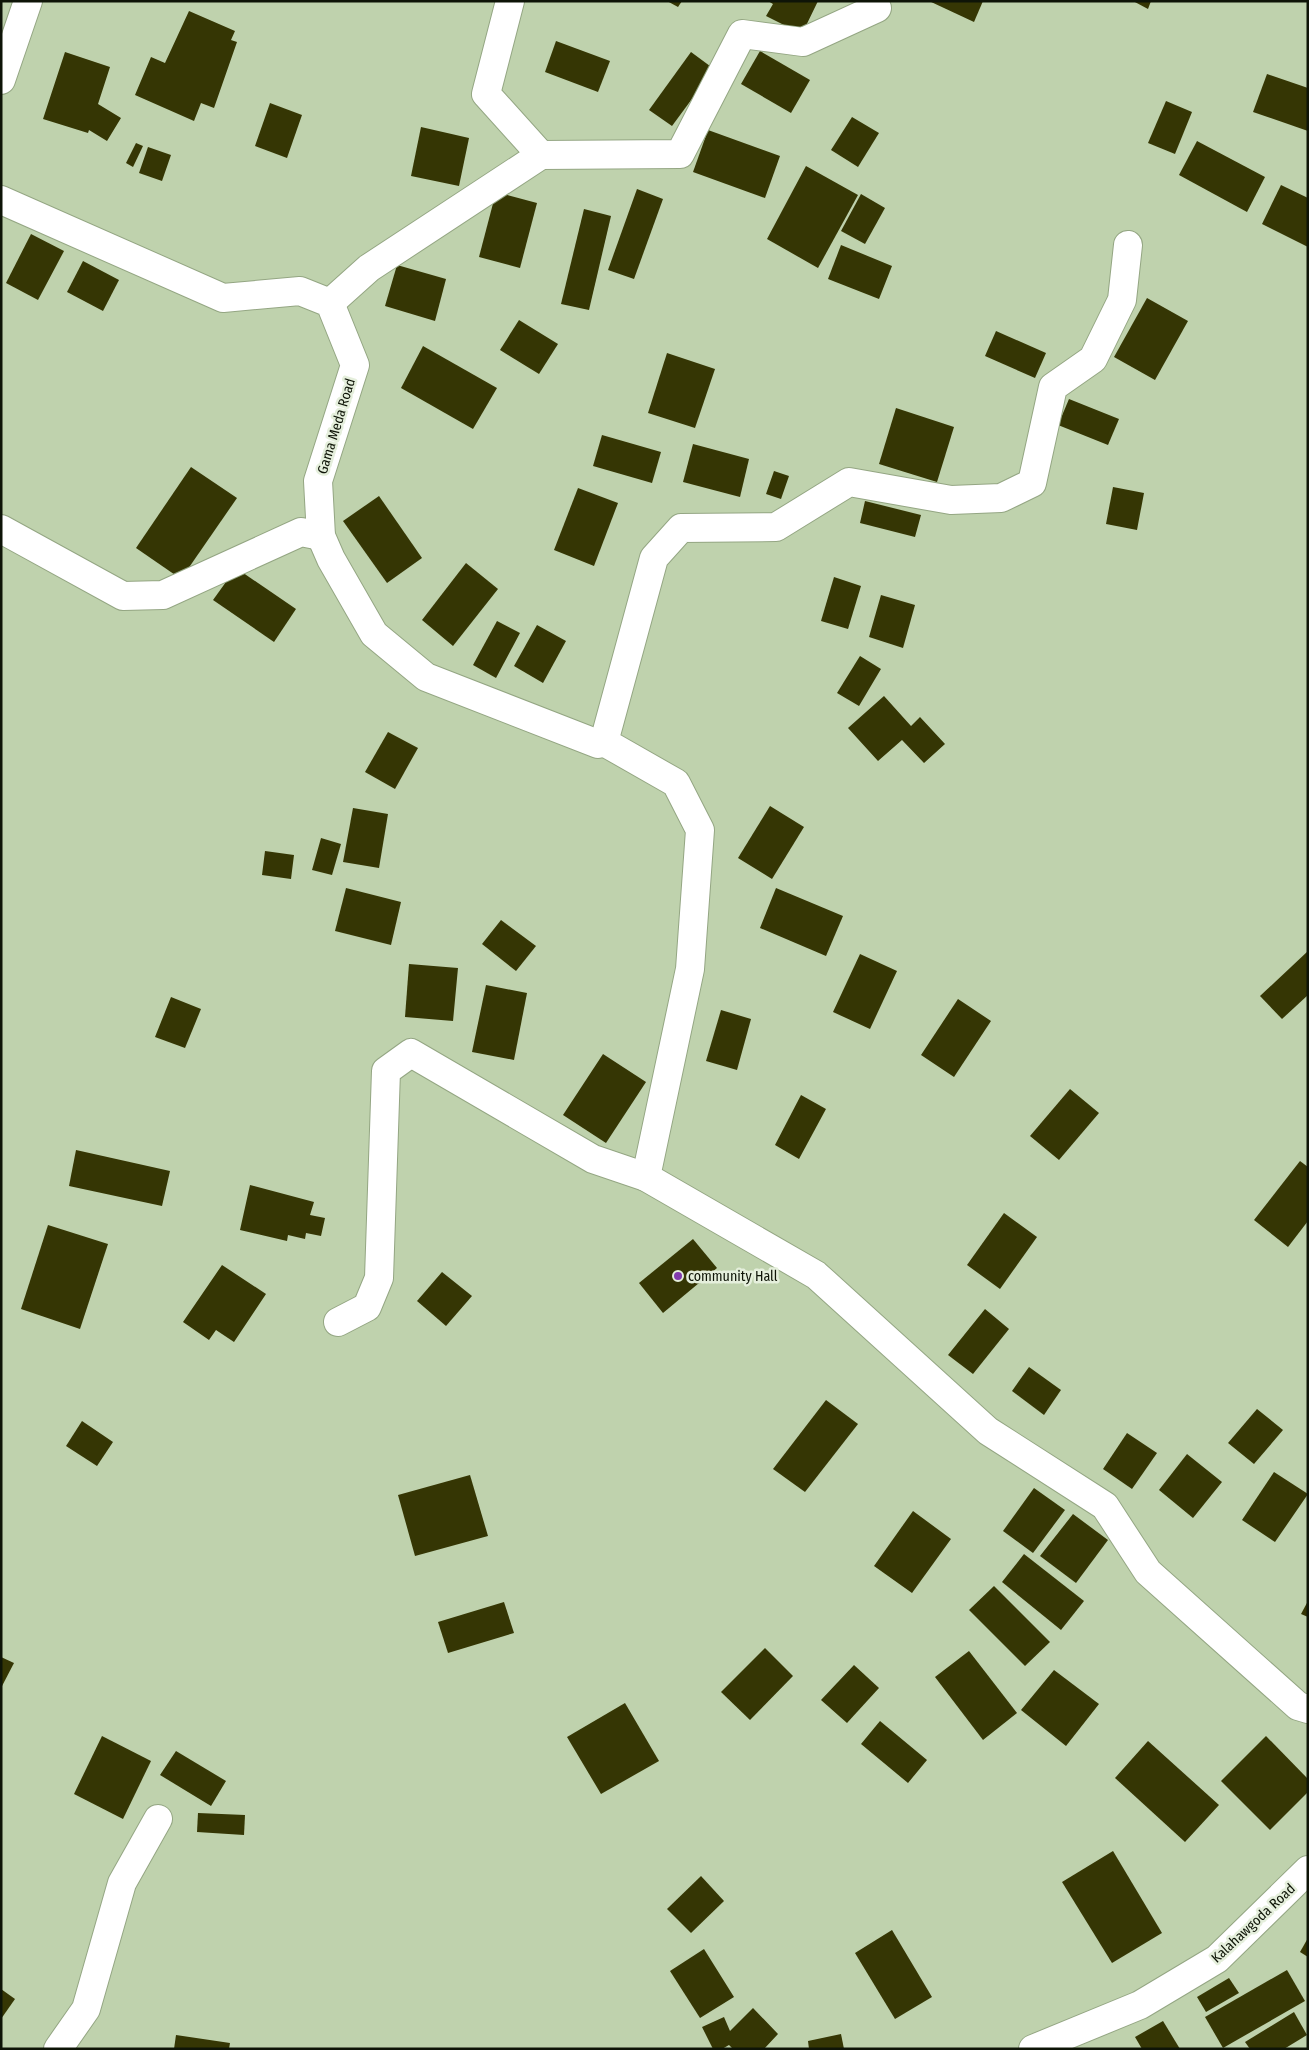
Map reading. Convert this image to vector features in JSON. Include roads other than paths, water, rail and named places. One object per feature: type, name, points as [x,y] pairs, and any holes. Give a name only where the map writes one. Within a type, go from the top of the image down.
[{"type":"street","points":[[1,80],[28,1]]},
{"type":"street","points":[[510,1],[486,94],[541,155]]},
{"type":"street","points":[[1,200],[223,298],[300,291],[330,303],[369,268],[541,155],[680,154],[742,34],[803,42],[878,8]]},
{"type":"street","points":[[604,742],[654,558],[682,528],[776,527],[849,482],[951,500],[1001,498],[1032,483],[1053,386],[1093,359],[1122,300],[1128,245]]},
{"type":"street","name":"Gama Meda Road","points":[[330,303],[355,365],[318,481],[321,536],[331,559],[374,634],[426,677],[598,744],[604,742],[676,783],[700,830],[690,969],[646,1177]]},
{"type":"street","points":[[1,529],[123,596],[163,594],[301,532],[321,536]]},
{"type":"street","points":[[338,1322],[367,1307],[379,1278],[386,1071],[411,1053],[594,1159],[646,1177],[816,1275],[988,1431],[1106,1506],[1148,1572],[1298,1706],[1308,1709]]},
{"type":"street","points":[[58,2049],[86,2009],[122,1883],[158,1820]]},
{"type":"street","name":"Kalahawgoda Road","points":[[1033,2049],[1140,2005],[1217,1959],[1308,1870]]},
{"type":"place","name":"community Hall","points":[[678,1276]]}]
